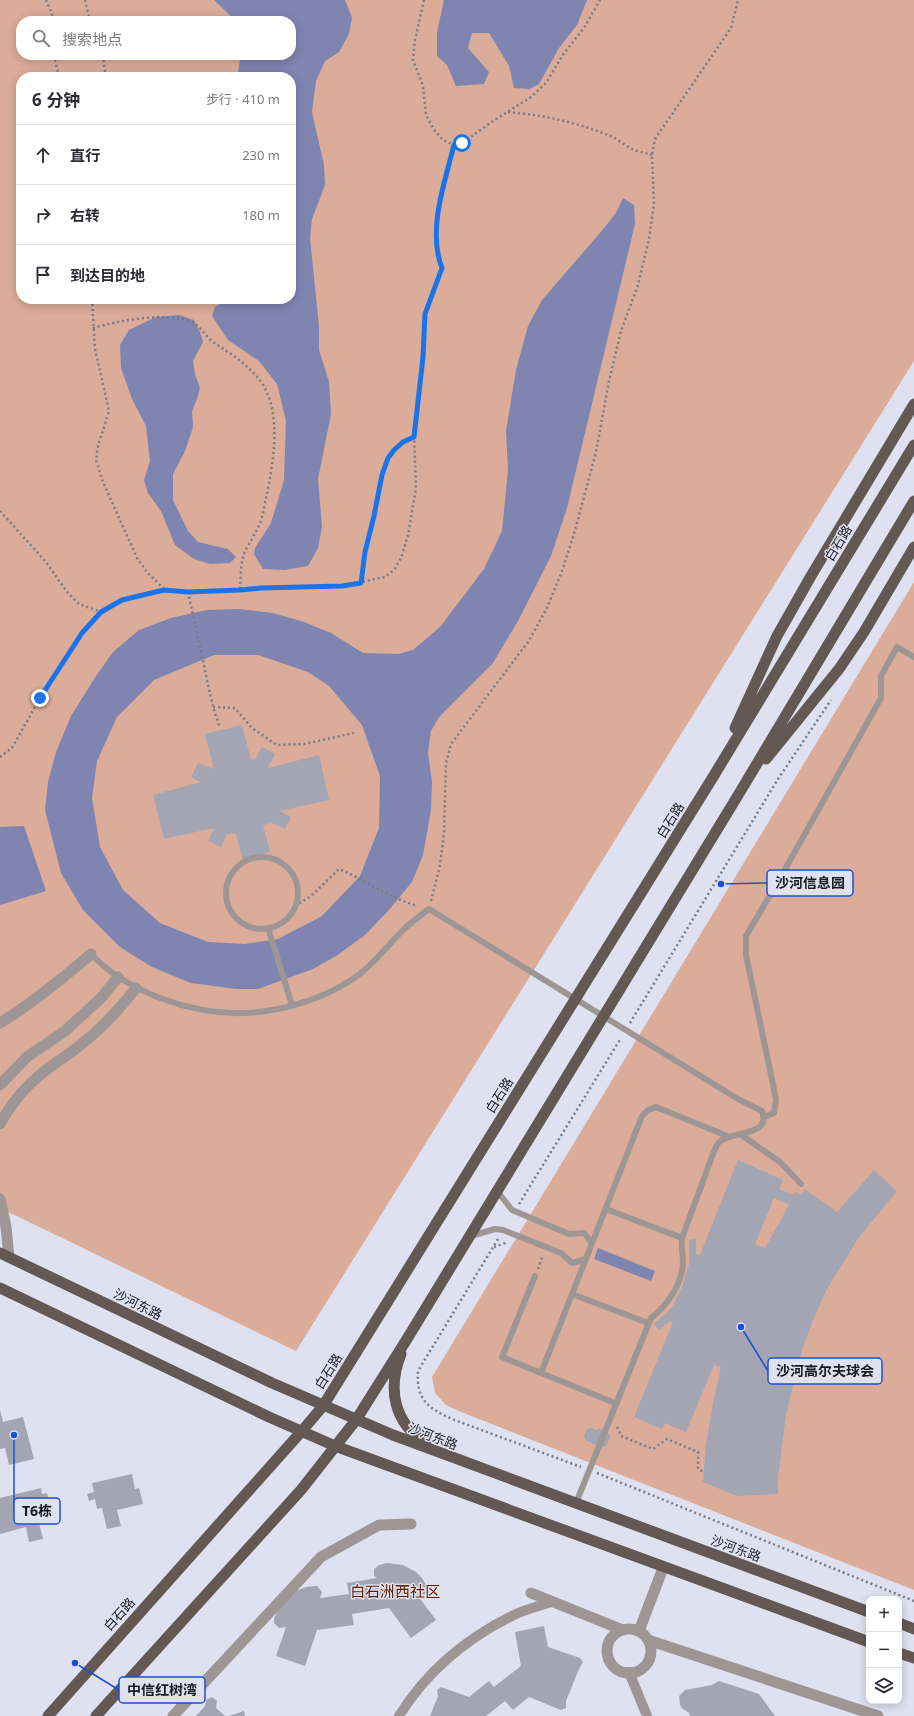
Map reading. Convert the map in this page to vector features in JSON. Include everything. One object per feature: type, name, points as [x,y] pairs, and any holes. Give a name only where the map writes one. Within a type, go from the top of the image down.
[{"type":"main road","points":[[713,777],[777,636],[810,576],[914,404]]},
{"type":"main road","name":"白石路","points":[[48,1716],[302,1432],[323,1406],[713,777],[911,450]]},
{"type":"main road","points":[[96,1716],[302,1490],[356,1420],[407,1339],[740,792],[914,501]]},
{"type":"main road","points":[[740,792],[839,669],[864,632],[914,547]]},
{"type":"main road","name":"沙河东路","points":[[4,1255],[323,1406],[356,1420],[440,1453],[866,1611]]},
{"type":"main road","points":[[0,1288],[269,1418],[335,1446],[663,1568],[866,1641]]},
{"type":"main road","points":[[407,1339],[396,1375],[394,1392],[396,1407],[401,1419],[418,1439],[440,1453]]},
{"type":"main road","points":[[902,1624],[914,1629]]},
{"type":"main road","points":[[902,1654],[914,1658]]},
{"type":"street","points":[[0,1023],[22,1010],[55,986],[90,954]]},
{"type":"street","points":[[0,1085],[27,1057],[65,1031],[102,997],[118,977]]},
{"type":"street","points":[[0,1124],[8,1109],[21,1093],[41,1074],[78,1047],[118,1011],[136,988]]},
{"type":"street","points":[[0,1199],[5,1221],[4,1255]]},
{"type":"street","points":[[173,1716],[321,1557],[379,1525],[411,1524]]},
{"type":"street","points":[[639,1631],[663,1568]]},
{"type":"street","points":[[531,1593],[624,1630]]},
{"type":"street","points":[[399,1716],[408,1702],[430,1675],[456,1650],[486,1630],[517,1614],[551,1602]]},
{"type":"street","points":[[648,1640],[650,1654],[648,1662],[636,1671],[629,1672],[616,1668],[608,1657],[607,1650],[612,1637],[624,1630],[631,1629],[639,1631],[648,1640],[878,1716]]},
{"type":"street","points":[[629,1672],[647,1716]]},
{"type":"lane","points":[[764,1117],[774,1113],[776,1099],[746,955],[746,936],[881,698],[881,676],[897,647],[914,657]]},
{"type":"lane","points":[[264,856],[275,859],[285,865],[292,873],[297,884],[298,895],[295,906],[289,916],[281,923],[268,928],[258,929],[246,925],[236,918],[229,907],[226,895],[227,883],[233,872],[242,863],[254,857],[264,856]]},
{"type":"lane","points":[[90,954],[99,963],[118,977],[145,993],[177,1003],[208,1010],[244,1014],[270,1011],[328,993],[350,982],[406,928],[429,909],[738,1099],[762,1111],[764,1117],[763,1124],[758,1129],[730,1137],[720,1142],[714,1151],[682,1238],[681,1244],[683,1264],[672,1294],[665,1306],[651,1318],[648,1323],[576,1503]]},
{"type":"lane","points":[[268,928],[292,1005]]},
{"type":"lane","points":[[541,1373],[642,1116],[648,1110],[656,1107],[730,1137]]},
{"type":"lane","points":[[740,1134],[780,1162],[801,1184]]},
{"type":"lane","points":[[497,1191],[507,1206],[515,1211],[569,1234],[584,1233],[592,1243]]},
{"type":"lane","points":[[606,1209],[682,1238]]},
{"type":"lane","points":[[469,1237],[495,1229],[503,1230],[561,1253],[572,1262],[586,1259]]},
{"type":"lane","points":[[535,1276],[502,1357],[615,1403]]},
{"type":"lane","points":[[572,1294],[648,1323]]},
{"type":"path","points":[[46,0],[52,16]]},
{"type":"path","points":[[85,0],[89,16]]},
{"type":"path","points":[[424,0],[415,40],[413,60],[423,86],[426,115],[434,130],[443,140],[454,145],[462,143],[531,97],[546,83],[564,53],[584,28],[600,0]]},
{"type":"path","points":[[295,906],[311,896],[339,869],[400,901],[429,909],[440,865],[444,832],[446,763],[451,744],[528,642],[546,610],[561,574],[574,534],[596,452],[609,381],[621,331],[638,285],[649,239],[654,204],[652,155],[655,139],[731,28],[738,0]]},
{"type":"path","points":[[55,60],[59,72]]},
{"type":"path","points":[[104,60],[105,72]]},
{"type":"path","points":[[508,112],[559,119],[584,126],[614,138],[634,150],[652,155]]},
{"type":"path","points":[[0,757],[12,748],[40,698],[82,633],[101,612],[122,600],[164,590],[188,592],[342,586],[385,577],[394,570],[401,558],[408,535],[416,488],[414,437],[423,357],[425,314],[442,268],[438,257],[437,234],[439,204],[454,145]]},
{"type":"path","points":[[92,304],[95,349],[109,411],[98,446],[96,460],[103,482],[137,558],[148,573],[164,590]]},
{"type":"path","points":[[93,328],[115,322],[165,317],[192,322],[212,341],[239,359],[253,372],[264,386],[274,425],[274,450],[270,480],[260,524],[244,556],[240,590]]},
{"type":"path","points":[[361,583],[365,552],[382,475],[388,458],[403,442],[414,437]]},
{"type":"path","points":[[0,511],[46,562],[67,592],[79,604],[101,612]]},
{"type":"path","points":[[188,592],[213,707],[220,728]]},
{"type":"path","points":[[626,1029],[778,779],[836,693]]},
{"type":"path","points":[[213,707],[235,708],[252,728],[277,745],[304,744],[354,734]]},
{"type":"path","points":[[515,1211],[622,1036]]},
{"type":"path","points":[[503,1230],[418,1372],[417,1384],[426,1403],[435,1411],[452,1419],[589,1470],[914,1601]]},
{"type":"path","points":[[535,1276],[544,1252]]},
{"type":"path","points":[[611,1415],[621,1436],[654,1449],[667,1439],[698,1452],[698,1469],[704,1472]]},
{"type":"shaded area","points":[[0,0],[914,0],[914,361],[296,1351],[0,1208]]},
{"type":"shaded area","points":[[914,582],[914,1590],[461,1412],[446,1405],[435,1393],[432,1377]]},
{"type":"water","points":[[214,0],[345,0],[352,18],[349,34],[339,52],[325,61],[316,81],[312,112],[324,165],[325,185],[312,219],[310,238],[319,326],[319,350],[329,382],[331,414],[318,479],[322,527],[318,548],[308,566],[285,570],[263,569],[254,554],[255,548],[271,523],[284,480],[286,421],[277,384],[259,361],[228,340],[212,316],[215,307],[220,304],[296,304],[296,72],[238,72],[240,60],[296,60],[296,16],[231,16]]},
{"type":"water","points":[[444,0],[587,0],[577,25],[559,48],[539,84],[530,89],[514,88],[509,66],[489,33],[472,33],[468,48],[489,72],[484,84],[456,86],[447,65],[437,56],[437,32]]},
{"type":"water","points":[[623,198],[634,205],[635,224],[567,508],[551,556],[518,621],[493,663],[439,717],[431,731],[428,752],[432,782],[431,810],[423,855],[412,882],[388,911],[365,935],[336,956],[313,969],[258,989],[236,989],[191,983],[152,967],[120,947],[83,910],[61,873],[45,810],[48,782],[56,752],[71,716],[96,676],[113,652],[139,630],[171,618],[207,610],[238,609],[273,613],[304,622],[331,633],[363,653],[398,654],[413,650],[440,627],[484,569],[502,531],[508,470],[506,431],[516,370],[528,326],[542,300],[616,213]],"holes":[[[214,655],[258,655],[308,672],[329,686],[362,725],[380,776],[379,828],[360,876],[322,916],[278,939],[245,944],[208,942],[160,923],[123,890],[100,847],[92,798],[97,761],[117,717],[154,680]]]},
{"type":"water","points":[[179,315],[194,320],[203,342],[193,361],[195,374],[200,388],[192,411],[193,427],[185,451],[173,474],[173,500],[188,531],[198,542],[228,549],[236,557],[230,563],[210,564],[194,559],[175,545],[161,511],[148,493],[144,480],[150,461],[146,426],[132,399],[121,368],[120,345],[129,330],[156,317]]},
{"type":"water","points":[[24,826],[46,891],[0,905],[0,827]]},
{"type":"water","points":[[598,1248],[655,1271],[651,1281],[594,1259]]},
{"type":"building","points":[[242,725],[251,760],[255,759],[262,747],[275,754],[268,768],[319,755],[329,800],[279,811],[291,817],[285,829],[272,823],[263,825],[270,852],[243,860],[236,833],[227,834],[221,847],[208,841],[214,828],[164,839],[153,795],[201,782],[191,777],[198,763],[214,769],[205,734]]},
{"type":"building","points":[[738,1160],[783,1180],[779,1189],[793,1195],[795,1192],[801,1195],[805,1189],[837,1212],[874,1170],[897,1191],[859,1237],[826,1291],[813,1320],[802,1350],[786,1414],[778,1477],[778,1494],[737,1496],[703,1482],[706,1445],[721,1367],[714,1365],[686,1432],[665,1423],[662,1429],[634,1417],[673,1322],[670,1321],[659,1330],[654,1324],[672,1307],[682,1287],[689,1264],[689,1240],[696,1239],[696,1254],[700,1255]],"holes":[[[774,1198],[789,1205],[765,1248],[755,1244]]]},
{"type":"building","points":[[0,1410],[3,1422],[23,1417],[34,1459],[9,1465],[5,1448],[0,1449]]},
{"type":"building","points":[[591,1428],[596,1430],[600,1428],[607,1431],[610,1437],[606,1446],[600,1448],[586,1440],[584,1437],[585,1433],[587,1429]]},
{"type":"building","points":[[132,1474],[135,1489],[139,1488],[143,1504],[117,1510],[121,1526],[107,1529],[102,1508],[97,1509],[95,1499],[89,1501],[87,1494],[94,1492],[92,1483]]},
{"type":"building","points":[[41,1488],[42,1494],[47,1493],[53,1519],[39,1523],[43,1539],[29,1542],[26,1527],[0,1534],[0,1498]]},
{"type":"building","points":[[387,1563],[403,1565],[416,1572],[422,1578],[428,1588],[425,1594],[418,1596],[436,1620],[411,1638],[389,1608],[352,1614],[354,1625],[317,1630],[305,1666],[276,1656],[286,1627],[279,1628],[274,1623],[274,1619],[277,1612],[291,1593],[306,1587],[317,1586],[322,1592],[320,1598],[349,1594],[347,1583],[377,1578],[374,1576],[374,1569],[379,1565]]},
{"type":"building","points":[[544,1626],[548,1647],[580,1658],[583,1662],[566,1701],[566,1708],[561,1710],[529,1697],[513,1710],[505,1701],[486,1716],[430,1716],[438,1696],[437,1690],[441,1687],[469,1697],[489,1681],[494,1687],[521,1666],[515,1632]]},
{"type":"building","points":[[719,1681],[759,1694],[775,1716],[690,1716],[689,1713],[682,1708],[680,1705],[679,1696],[685,1690],[712,1685]]},
{"type":"building","points":[[212,1697],[217,1701],[216,1708],[225,1716],[196,1716],[205,1706],[206,1700]]},
{"type":"building","points":[[244,1711],[245,1716],[229,1716]]},
{"type":"place","name":"沙河信息园","points":[[721,884]]},
{"type":"place","name":"沙河高尔夫球会","points":[[741,1327]]},
{"type":"place","name":"T6栋","points":[[14,1435]]},
{"type":"place","name":"中信红树湾","points":[[75,1663]]},
{"type":"district","name":"白石洲西社区","points":[[395,1591]]},
{"type":"route","points":[[40,698],[82,633],[101,612],[122,600],[164,590],[188,592],[342,586],[361,583],[365,552],[382,475],[388,458],[403,442],[414,437],[423,357],[425,314],[442,268],[438,257],[437,234],[439,204],[454,145],[462,143]]}]
